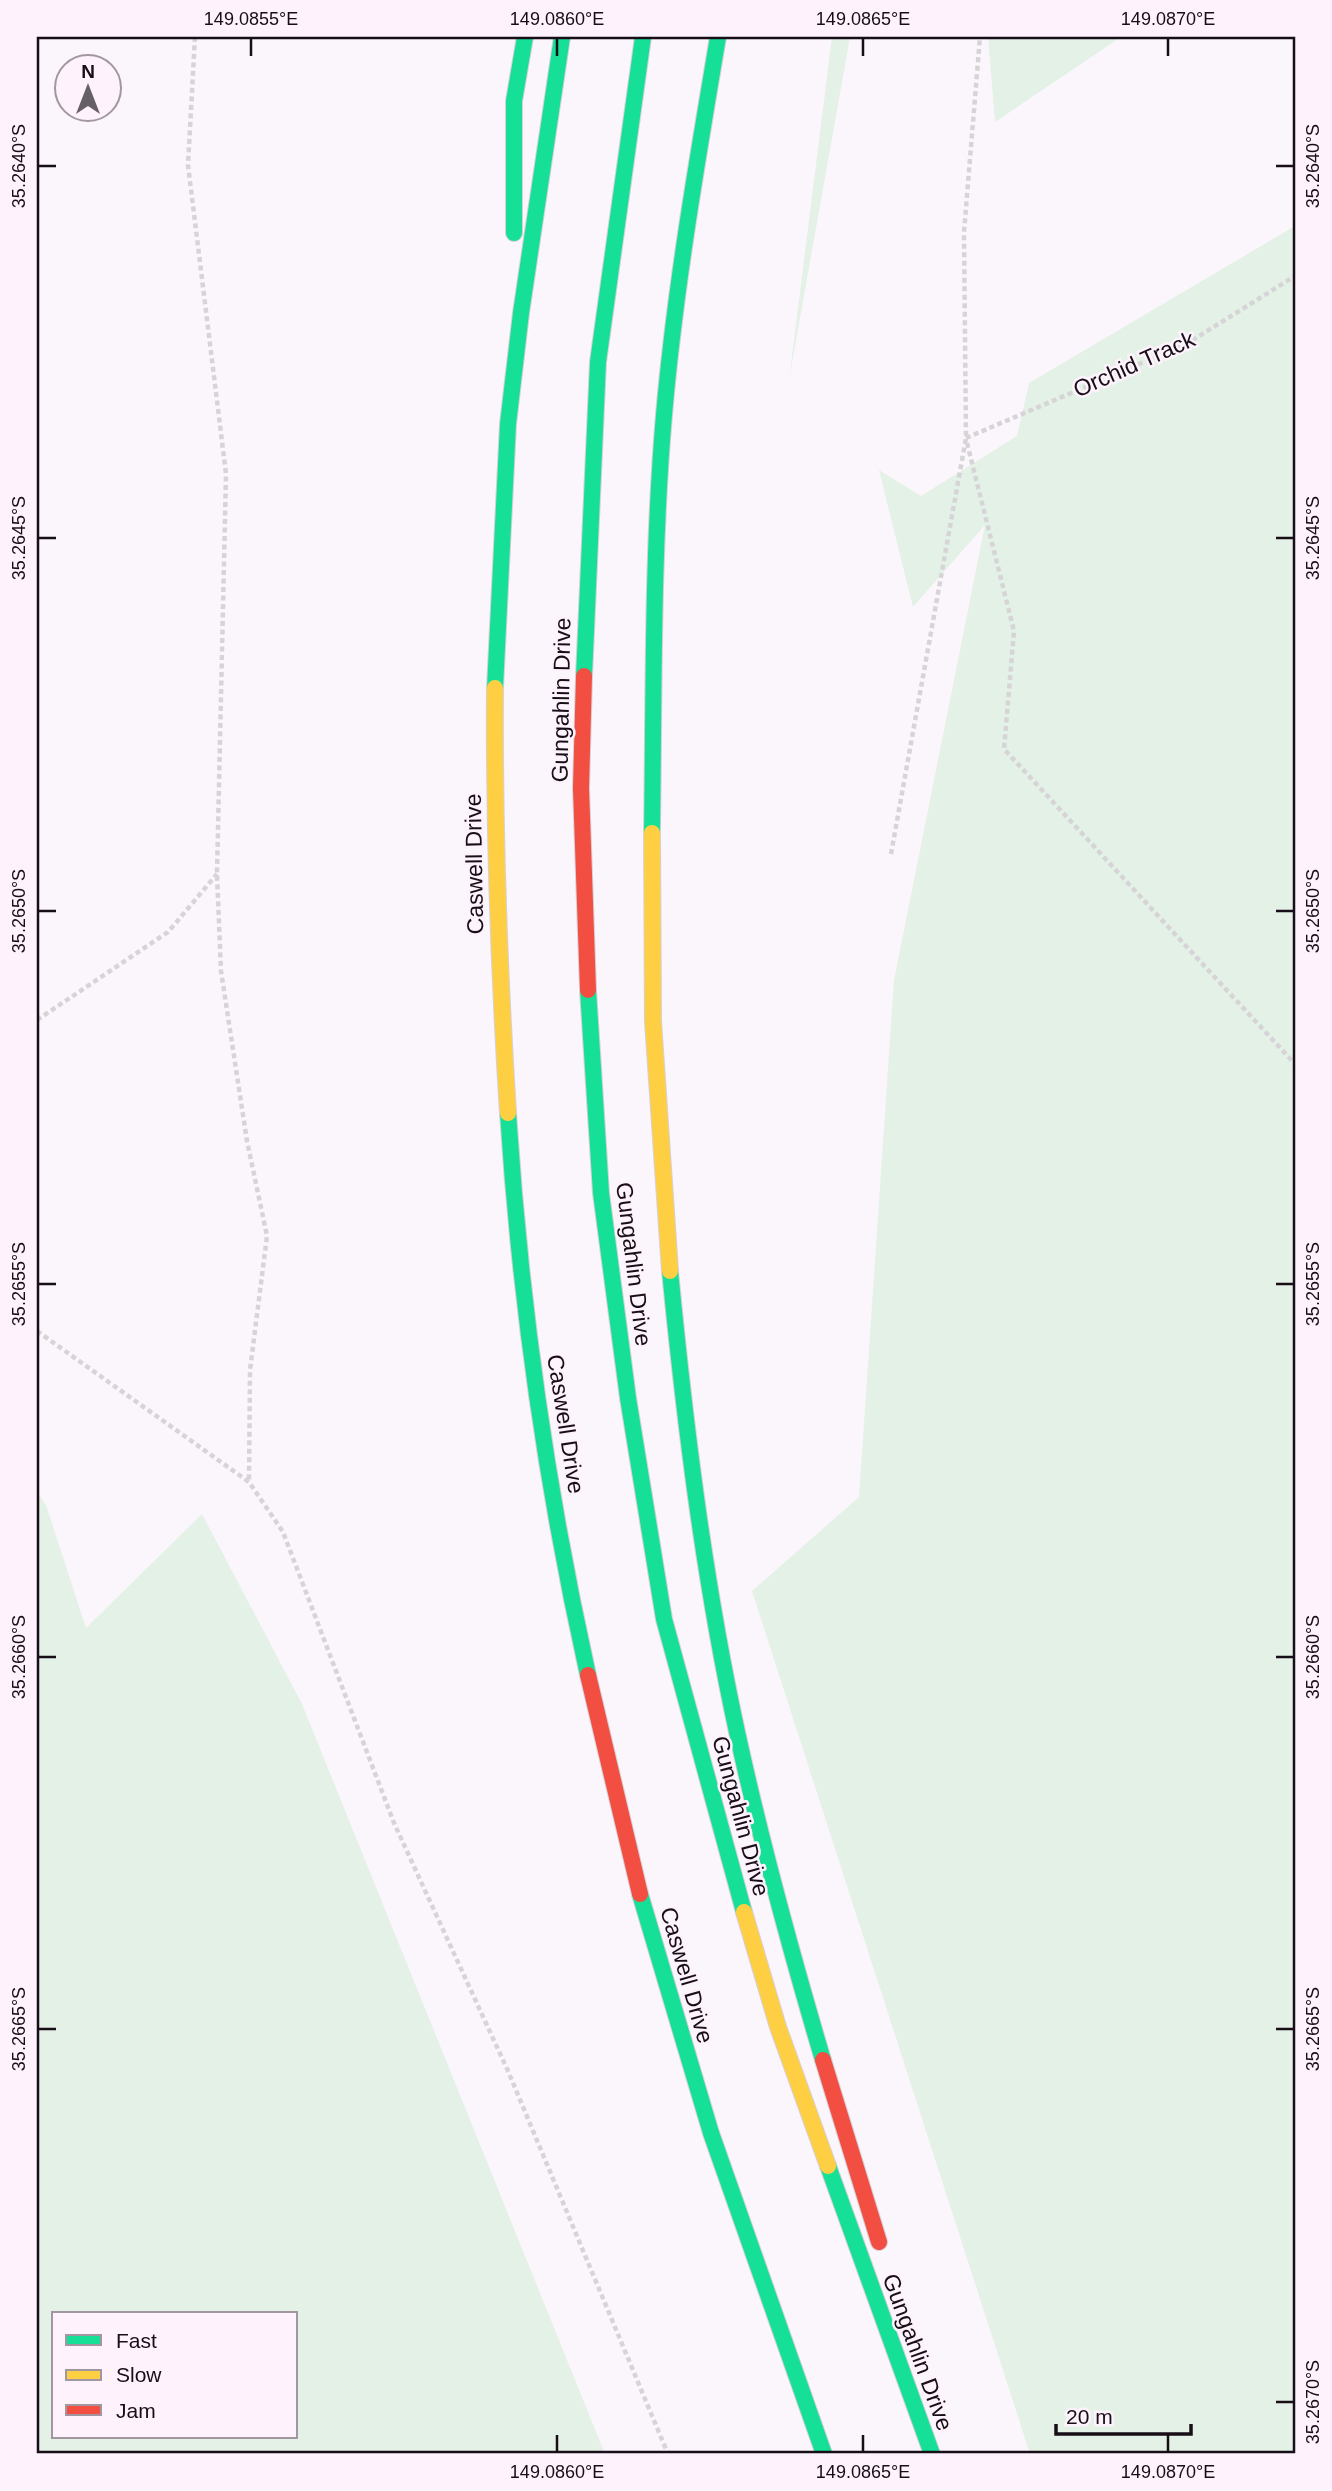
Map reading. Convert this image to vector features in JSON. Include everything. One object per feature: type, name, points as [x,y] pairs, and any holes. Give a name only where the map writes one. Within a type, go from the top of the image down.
[{"type":"highway","points":[[514,365],[514,101],[525,37]]},
{"type":"highway","points":[[514,365],[562,37]]},
{"type":"highway","name":"Gungahlin Drive","points":[[643,37],[598,362],[586,576],[581,788],[589,1035],[601,1193],[628,1398],[668,1632],[720,1830],[778,2027],[932,2454]]},
{"type":"highway","points":[[718,37],[687,222],[664,415],[655,596],[653,1018],[664,1232],[689,1443],[722,1657],[768,1866],[826,2073],[883,2253]]},
{"type":"highway","name":"Caswell Drive","points":[[514,365],[504,476],[494,689],[498,945],[509,1150],[534,1367],[568,1584],[616,1804],[667,1995],[736,2213],[824,2454]]},
{"type":"path","points":[[195,37],[188,165],[226,474],[217,874],[221,971],[247,1142],[267,1236],[250,1370],[249,1482]]},
{"type":"path","points":[[891,855],[966,438],[964,232],[980,37]]},
{"type":"path","name":"Orchid Track","points":[[966,438],[1188,343],[1295,276]]},
{"type":"path","points":[[966,438],[1014,631],[1004,749],[1295,1064]]},
{"type":"path","points":[[37,1020],[169,932],[217,874]]},
{"type":"path","points":[[37,1331],[249,1482],[284,1532],[394,1823],[508,2071],[668,2454]]},
{"type":"shaded area","points":[[832,37],[850,37],[789,380]]},
{"type":"shaded area","points":[[988,37],[1121,37],[995,122]]},
{"type":"shaded area","points":[[1295,226],[1295,2454],[1030,2454],[752,1591],[859,1497],[894,980],[985,525],[913,607],[879,470],[921,496],[1017,436],[1029,383]]},
{"type":"shaded area","points":[[37,1492],[46,1505],[86,1628],[202,1514],[302,1704],[605,2454],[37,2454]]},
{"type":"traffic: fast","points":[[514,233],[514,101],[525,37]]},
{"type":"traffic: fast","points":[[495,688],[508,424],[521,313],[562,37]]},
{"type":"traffic: fast","points":[[584,676],[598,362],[643,37]]},
{"type":"traffic: fast","points":[[652,833],[655,572],[664,415],[680,273],[718,37]]},
{"type":"traffic: fast","points":[[588,990],[601,1193],[628,1398],[664,1619],[744,1912]]},
{"type":"traffic: fast","points":[[508,1113],[520,1254],[537,1395],[560,1536],[588,1675]]},
{"type":"traffic: fast","points":[[670,1271],[697,1502],[725,1675],[766,1856],[823,2060]]},
{"type":"traffic: fast","points":[[640,1894],[711,2133],[824,2454]]},
{"type":"traffic: fast","points":[[828,2166],[932,2454]]},
{"type":"traffic: slow","points":[[495,688],[498,900],[508,1113]]},
{"type":"traffic: slow","points":[[652,833],[653,1021],[670,1271]]},
{"type":"traffic: slow","points":[[744,1912],[778,2027],[828,2166]]},
{"type":"traffic: jam","points":[[584,676],[581,788],[588,990]]},
{"type":"traffic: jam","points":[[588,1675],[640,1894]]},
{"type":"traffic: jam","points":[[823,2060],[879,2242]]}]
